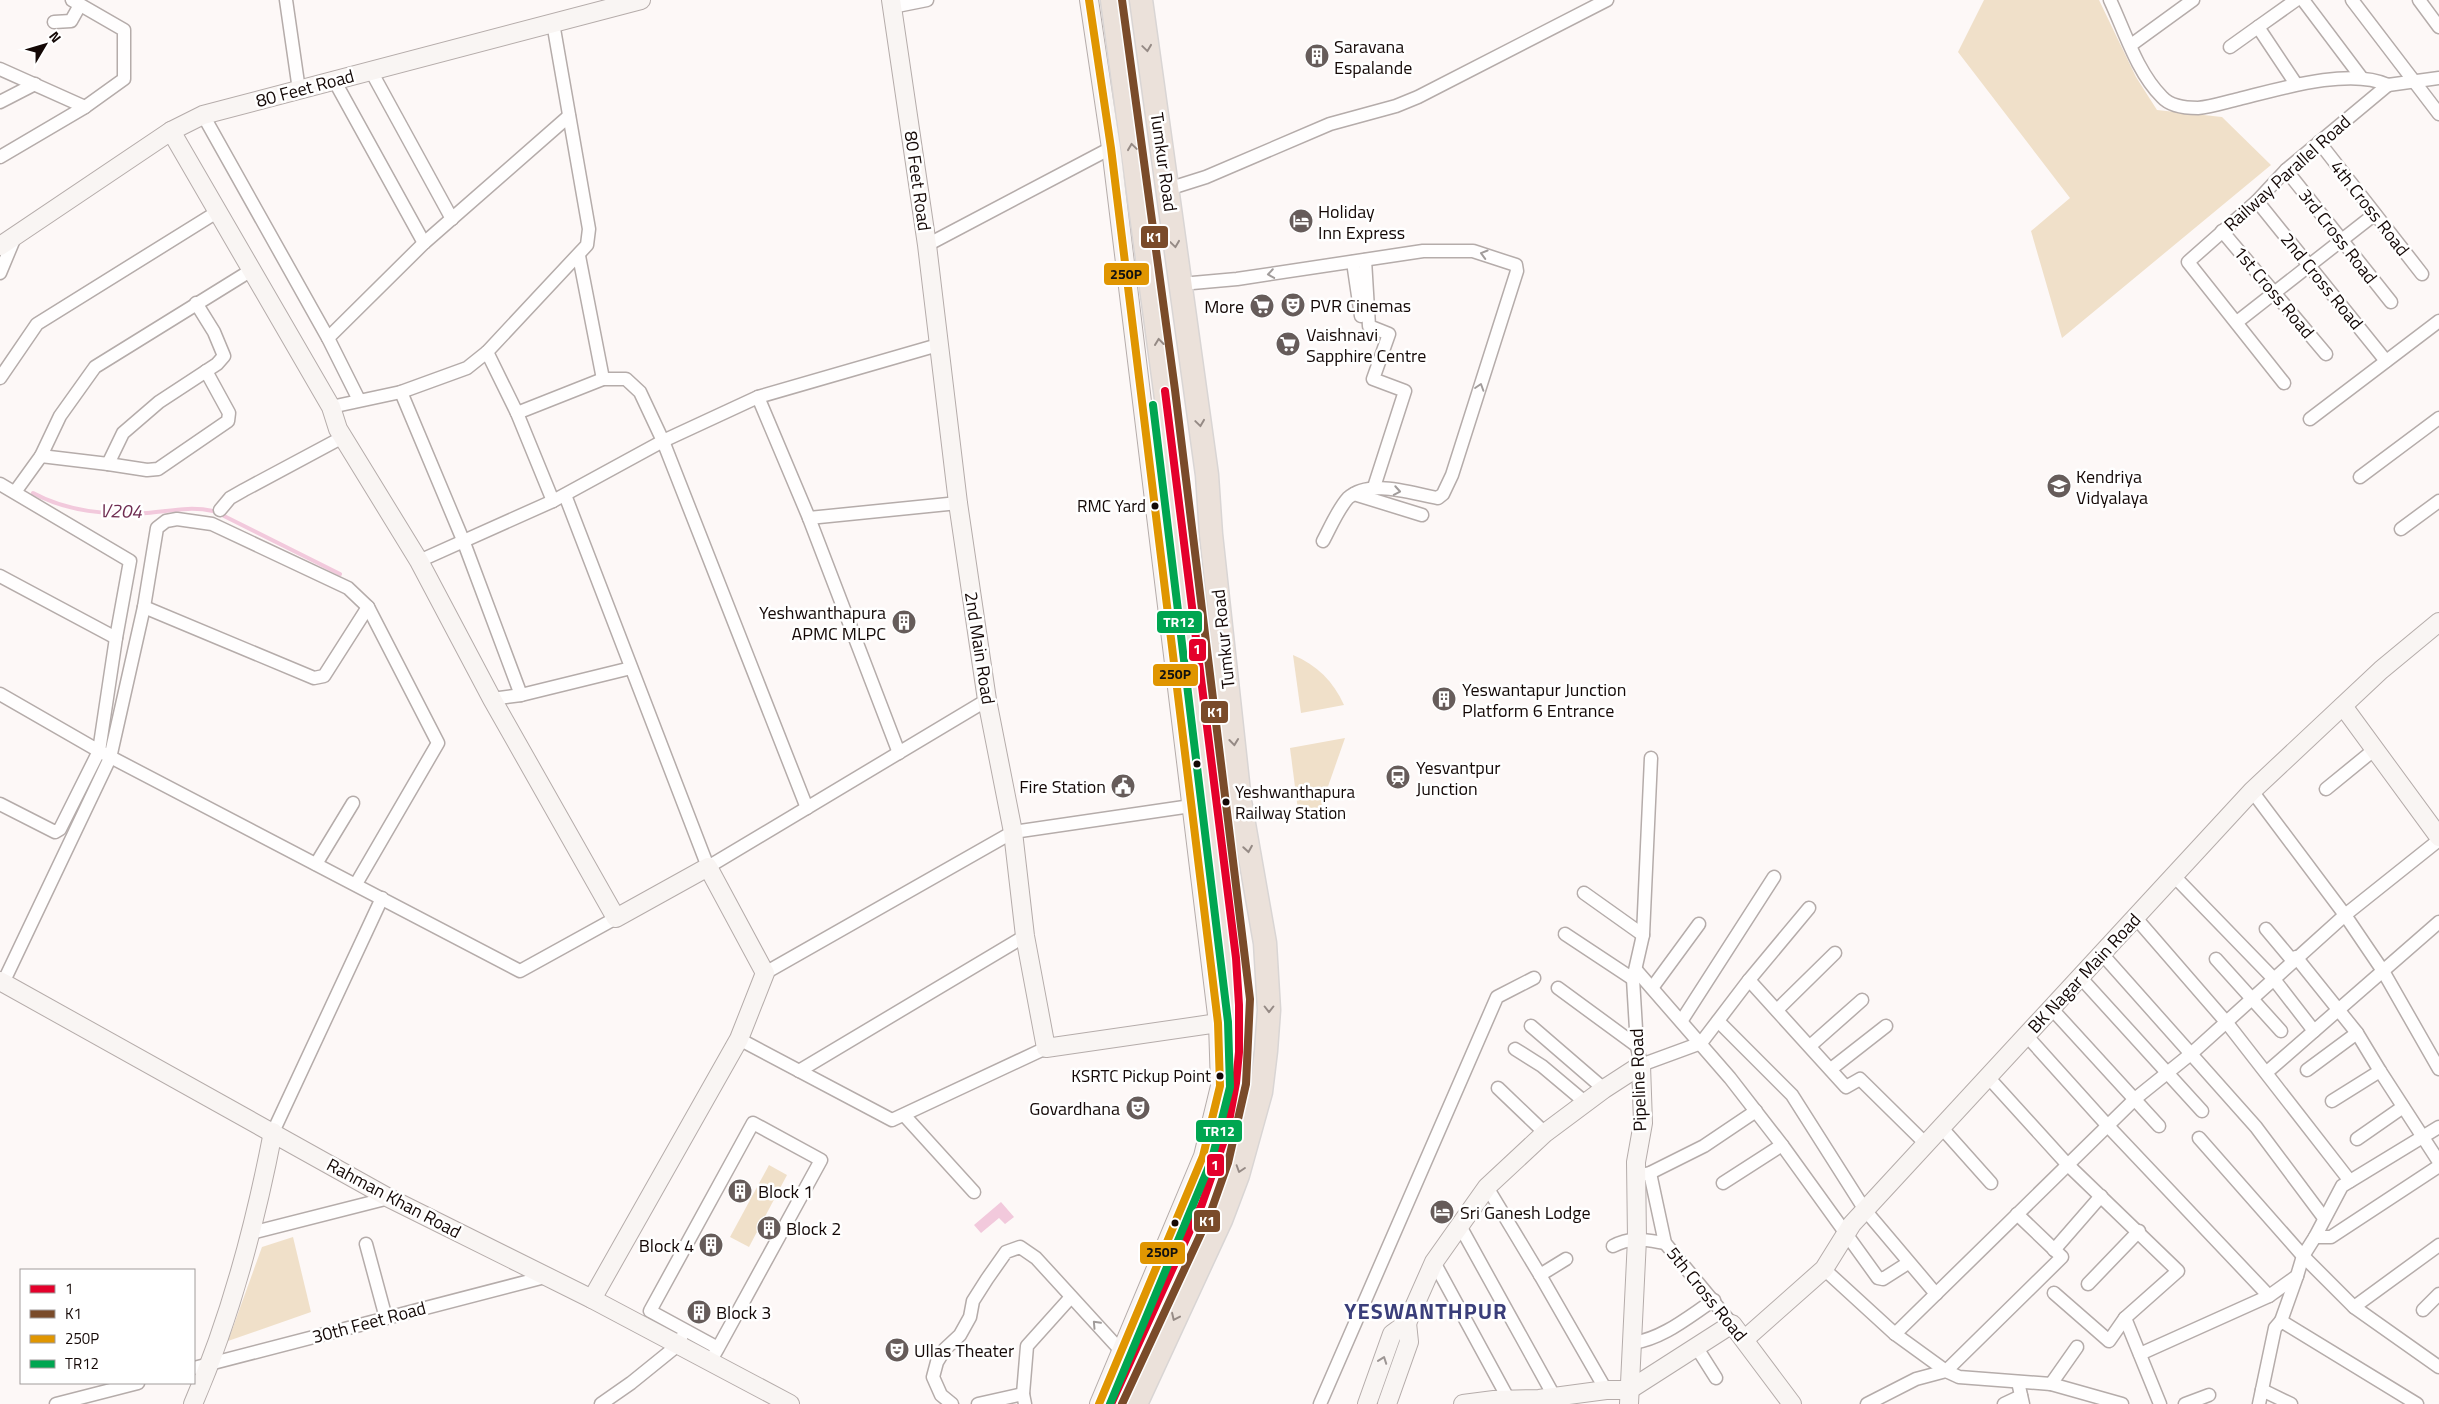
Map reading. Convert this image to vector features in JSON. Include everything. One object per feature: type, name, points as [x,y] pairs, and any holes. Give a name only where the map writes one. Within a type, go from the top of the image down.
[{"type":"highway","name":"Tumkur Road","points":[[1101,1404],[1201,1210],[1219,1160],[1227,1090],[1239,1034],[1240,999],[1165,391],[1112,0]]},
{"type":"highway","name":"Tumkur Road","points":[[1136,1404],[1221,1220],[1238,1175],[1262,1092],[1269,1010],[1265,944],[1240,800],[1211,534],[1207,475],[1141,0]]},
{"type":"street","points":[[286,0],[299,90]]},
{"type":"street","name":"80 Feet Road","points":[[0,246],[170,131],[203,115],[641,0]]},
{"type":"street","points":[[892,3],[928,0]]},
{"type":"street","points":[[1089,0],[1111,148],[1227,1090],[1203,1156],[1101,1404]]},
{"type":"street","points":[[1168,189],[1206,177],[1330,124],[1396,106],[1418,97],[1607,0]]},
{"type":"street","points":[[2110,0],[2148,81],[2164,99],[2178,106],[2199,108],[2296,84],[2361,77],[2375,79],[2388,85],[2413,80],[2439,78]]},
{"type":"street","points":[[2230,47],[2296,0]]},
{"type":"street","points":[[2303,0],[2361,77]]},
{"type":"street","points":[[2352,0],[2439,114]]},
{"type":"street","points":[[2419,0],[2439,27]]},
{"type":"street","points":[[0,157],[85,107],[124,78],[124,30],[76,2],[71,20],[54,22]]},
{"type":"street","points":[[2131,45],[2185,2]]},
{"type":"street","name":"80 Feet Road","points":[[892,3],[927,245],[1111,148]]},
{"type":"street","points":[[331,406],[401,392],[467,368],[487,352],[588,245],[589,228],[553,23]]},
{"type":"street","points":[[2258,28],[2296,84]]},
{"type":"street","points":[[0,69],[85,107]]},
{"type":"street","points":[[372,71],[452,219]]},
{"type":"street","points":[[334,80],[424,243]]},
{"type":"street","points":[[0,102],[35,84]]},
{"type":"street","name":"Railway Parallel Road","points":[[2236,322],[2188,262],[2257,201],[2286,170],[2388,85]]},
{"type":"street","points":[[203,115],[328,338],[359,400]]},
{"type":"street","points":[[328,338],[424,243],[569,116]]},
{"type":"street","points":[[170,131],[250,271],[331,406],[343,437],[419,561],[492,699],[616,918]]},
{"type":"street","name":"4th Cross Road","points":[[2319,142],[2422,274]]},
{"type":"street","name":"3rd Cross Road","points":[[2286,170],[2391,302]]},
{"type":"street","name":"2nd Cross Road","points":[[2257,201],[2386,361]]},
{"type":"street","points":[[0,378],[37,324],[217,212]]},
{"type":"street","points":[[2284,383],[2236,322],[2275,294],[2375,214]]},
{"type":"street","name":"1st Cross Road","points":[[2222,231],[2326,354]]},
{"type":"street","points":[[0,273],[15,237]]},
{"type":"street","name":"2nd Main Road","points":[[927,245],[958,503],[987,700],[1013,832],[1025,936],[1046,1048]]},
{"type":"street","points":[[1181,284],[1237,279],[1423,251],[1473,251],[1510,262],[1518,268],[1452,474],[1443,494],[1438,498],[1374,487],[1354,494],[1347,499],[1323,541]]},
{"type":"street","points":[[578,256],[603,379]]},
{"type":"street","points":[[1359,261],[1361,316]]},
{"type":"street","points":[[1359,261],[1369,326],[1389,334],[1373,379],[1405,391],[1374,487]]},
{"type":"street","points":[[15,492],[41,456],[60,416],[95,367],[250,271]]},
{"type":"street","points":[[108,464],[123,433],[159,402],[206,371],[224,356],[214,332],[196,303]]},
{"type":"street","points":[[2310,419],[2439,321]]},
{"type":"street","points":[[419,561],[553,501],[663,441],[758,397],[938,345]]},
{"type":"street","points":[[487,352],[517,413],[553,501]]},
{"type":"street","points":[[41,456],[147,470],[158,469],[228,422],[229,413],[206,371]]},
{"type":"street","points":[[517,413],[603,379],[626,379],[640,392],[663,441],[807,808]]},
{"type":"street","points":[[401,392],[463,540],[521,695]]},
{"type":"street","points":[[758,397],[809,518],[899,753]]},
{"type":"street","points":[[2360,477],[2439,418]]},
{"type":"street","points":[[220,510],[230,498],[343,437]]},
{"type":"street","points":[[0,484],[130,561],[116,638],[105,755],[60,829],[55,832],[0,804]]},
{"type":"street","points":[[1354,494],[1422,515]]},
{"type":"street","points":[[565,495],[708,867],[765,973]]},
{"type":"street","points":[[2402,529],[2439,501]]},
{"type":"street","points":[[809,518],[958,503]]},
{"type":"street","points":[[1,985],[105,755],[144,607],[157,528],[166,521],[177,518],[212,524],[348,588],[368,607],[438,743],[356,884]]},
{"type":"street","points":[[0,576],[116,638]]},
{"type":"street","points":[[144,607],[314,678],[324,676],[368,607]]},
{"type":"street","name":"BK Nagar Main Road","points":[[1745,1339],[1824,1269],[1845,1233],[1865,1210],[2252,791],[2380,670],[2439,622]]},
{"type":"street","points":[[492,699],[521,695],[631,668]]},
{"type":"street","points":[[0,694],[105,755],[520,971],[708,867],[987,700]]},
{"type":"street","points":[[1895,1334],[2136,1098],[2192,1054],[2294,959],[2439,838],[2343,706]]},
{"type":"street","points":[[2326,789],[2374,749]]},
{"type":"street","name":"Pipeline Road","points":[[1629,1397],[1633,1343],[1636,1239],[1643,1174],[1641,1065],[1637,1046],[1634,974],[1643,935],[1651,758]]},
{"type":"street","points":[[2252,791],[2345,915],[2383,971],[2439,1069]]},
{"type":"street","points":[[316,864],[353,803]]},
{"type":"street","points":[[592,1299],[740,1038],[765,973],[1013,832],[1191,806]]},
{"type":"street","points":[[2174,876],[2274,978],[2314,1031]]},
{"type":"street","points":[[1682,1020],[1774,877]]},
{"type":"street","points":[[1584,893],[1643,935]]},
{"type":"street","points":[[193,1404],[202,1366],[251,1233],[273,1132],[382,898]]},
{"type":"street","points":[[1386,1404],[1408,1342],[1407,1323],[1434,1262],[1487,1187],[1545,1133],[1604,1089],[1641,1065],[1701,1043],[1749,980],[1809,908]]},
{"type":"street","points":[[2135,918],[2227,1023],[2350,1181]]},
{"type":"street","points":[[1652,988],[1699,924]]},
{"type":"street","points":[[2267,1072],[2438,925]]},
{"type":"street","points":[[2266,930],[2339,1009],[2357,1033],[2439,1164],[2331,1237],[2315,1237]]},
{"type":"street","points":[[1566,934],[1634,974],[1652,988],[1682,1020],[1782,1145],[1878,1278],[1883,1279],[1908,1263]]},
{"type":"street","points":[[799,1071],[1025,936]]},
{"type":"street","points":[[1777,1010],[1835,953]]},
{"type":"street","points":[[2102,954],[2256,1127],[2324,1218]]},
{"type":"street","points":[[2216,959],[2281,1031]]},
{"type":"street","points":[[2080,977],[2202,1111]]},
{"type":"street","points":[[1320,1404],[1497,997],[1534,978]]},
{"type":"street","points":[[1749,980],[1846,1087],[1860,1079],[1926,1144]]},
{"type":"street","name":"Rahman Khan Road","points":[[1,985],[273,1132],[389,1198],[544,1277],[592,1299],[646,1318],[714,1355],[790,1404]]},
{"type":"street","points":[[1558,988],[1637,1046]]},
{"type":"street","points":[[1810,1046],[1862,1000]]},
{"type":"street","points":[[2052,1008],[2136,1098],[2159,1126]]},
{"type":"street","points":[[1718,1021],[1792,1095],[1865,1210],[1936,1294]]},
{"type":"street","points":[[740,1038],[892,1120],[1046,1048],[1218,1023]]},
{"type":"street","points":[[1531,1026],[1604,1089]]},
{"type":"street","points":[[1831,1069],[1886,1026]]},
{"type":"street","points":[[2307,1070],[2357,1033]]},
{"type":"street","points":[[2026,1035],[2107,1125],[2269,1296]]},
{"type":"street","points":[[1515,1049],[1542,1066],[1586,1103]]},
{"type":"street","points":[[2332,1102],[2380,1072]]},
{"type":"street","points":[[1988,1077],[2068,1164],[2178,1271],[2125,1318],[2109,1341],[2054,1293]]},
{"type":"street","points":[[1498,1088],[1545,1133]]},
{"type":"street","points":[[2357,1139],[2403,1107]]},
{"type":"street","points":[[1643,1174],[1704,1146],[1756,1111]]},
{"type":"street","points":[[904,1115],[974,1192]]},
{"type":"street","points":[[646,1318],[753,1123],[762,1127],[821,1160],[714,1355]]},
{"type":"street","points":[[1941,1127],[1991,1183]]},
{"type":"street","points":[[2259,1404],[2275,1328],[2281,1321],[2303,1256],[2342,1186],[2439,1127]]},
{"type":"street","points":[[2199,1138],[2303,1256],[2354,1307],[2439,1367]]},
{"type":"street","points":[[1722,1183],[1782,1145]]},
{"type":"street","name":"5th Cross Road","points":[[1643,1174],[1665,1243],[1745,1339],[1792,1404]]},
{"type":"street","points":[[1487,1187],[1606,1390]]},
{"type":"street","points":[[2054,1250],[2101,1196]]},
{"type":"street","points":[[251,1233],[389,1198]]},
{"type":"street","points":[[1867,1404],[1916,1380],[1946,1371],[2062,1257],[2017,1214]]},
{"type":"street","points":[[1460,1226],[1545,1399]]},
{"type":"street","points":[[2088,1284],[2139,1232]]},
{"type":"street","points":[[1613,1246],[1624,1240],[1636,1239],[1665,1243]]},
{"type":"street","points":[[366,1244],[386,1318]]},
{"type":"street","points":[[2354,1307],[2439,1246]]},
{"type":"street","points":[[952,1404],[940,1395],[933,1377],[937,1362],[945,1349],[960,1335],[970,1317],[973,1301],[1006,1252],[1020,1247],[1036,1258],[1122,1352]]},
{"type":"street","points":[[1540,1275],[1566,1259]]},
{"type":"street","points":[[1434,1262],[1509,1400]]},
{"type":"street","points":[[1824,1269],[1895,1334],[1946,1371],[1959,1377],[2050,1384],[2092,1399],[2122,1404]]},
{"type":"street","points":[[2140,1354],[2269,1296],[2297,1276]]},
{"type":"street","name":"30th Feet Road","points":[[202,1366],[544,1277]]},
{"type":"street","points":[[2423,1310],[2439,1294]]},
{"type":"street","points":[[978,1404],[1024,1399],[1028,1346],[1071,1297]]},
{"type":"street","points":[[1633,1343],[1650,1340],[1666,1332],[1714,1300]]},
{"type":"street","points":[[2125,1318],[2160,1404]]},
{"type":"street","points":[[2281,1321],[2417,1404]]},
{"type":"street","points":[[1367,1404],[1392,1334],[1407,1323]]},
{"type":"street","points":[[1463,1404],[1545,1399],[1606,1390],[1629,1397],[1732,1324]]},
{"type":"street","points":[[601,1404],[631,1383],[681,1337]]},
{"type":"street","points":[[2050,1384],[2077,1347]]},
{"type":"street","points":[[1697,1348],[1716,1378]]},
{"type":"street","points":[[2004,1404],[2022,1400],[2018,1382]]},
{"type":"street","points":[[56,1404],[134,1384]]},
{"type":"street","points":[[2262,1390],[2291,1404]]},
{"type":"street","points":[[2185,1404],[2209,1395]]},
{"type":"shaded area","points":[[1984,0],[2099,0],[2136,77],[2157,110],[2222,117],[2271,165],[2062,338],[2031,231],[2070,198],[1958,52]]},
{"type":"shaded area","points":[[1293,655],[1317,669],[1335,688],[1344,705],[1301,713]]},
{"type":"shaded area","points":[[1345,738],[1318,815],[1298,810],[1290,748]]},
{"type":"shaded area","points":[[769,1165],[787,1175],[749,1247],[730,1237]]},
{"type":"shaded area","points":[[1001,1202],[1014,1217],[1005,1224],[999,1218],[981,1233],[974,1225]]},
{"type":"shaded area","points":[[293,1237],[311,1312],[228,1341],[262,1247]]},
{"type":"waterway","name":"V204","points":[[33,493],[59,504],[103,513],[133,514],[188,509],[213,511]]},
{"type":"waterway","name":"V204","points":[[224,516],[340,574]]},
{"type":"transit line","name":"250P","points":[[1089,0],[1111,148],[1218,1023],[1220,1086],[1203,1156],[1099,1404]]},
{"type":"transit line","name":"K1","points":[[1122,0],[1175,390],[1250,999],[1246,1084],[1228,1163],[1210,1214],[1122,1404]]},
{"type":"transit line","name":"1","points":[[1111,1404],[1202,1204],[1227,1132],[1236,1083],[1239,1052],[1236,958],[1165,391]]},
{"type":"transit line","name":"TR12","points":[[1110,1404],[1212,1159],[1230,1087],[1228,1022],[1153,405]]},
{"type":"place","name":"Saravana Espalande","points":[[1317,56]]},
{"type":"place","name":"Holiday Inn Express","points":[[1301,221]]},
{"type":"place","name":"PVR Cinemas","points":[[1293,305]]},
{"type":"place","name":"More","points":[[1262,306]]},
{"type":"place","name":"Vaishnavi Sapphire Centre","points":[[1288,344]]},
{"type":"place","name":"Kendriya Vidyalaya","points":[[2059,486]]},
{"type":"place","name":"RMC Yard","points":[[1155,506]]},
{"type":"place","name":"Yeshwanthapura APMC MLPC","points":[[904,622]]},
{"type":"place","name":"Yeswantapur Junction Platform 6 Entrance","points":[[1444,699]]},
{"type":"place","name":"Yesvantpur Junction","points":[[1398,777]]},
{"type":"place","name":"Fire Station","points":[[1123,786]]},
{"type":"place","name":"Yeshwanthapura Railway Station","points":[[1226,802]]},
{"type":"place","name":"KSRTC Pickup Point","points":[[1220,1076]]},
{"type":"place","name":"Govardhana","points":[[1138,1108]]},
{"type":"place","name":"Block 1","points":[[740,1191]]},
{"type":"place","name":"Sri Ganesh Lodge","points":[[1442,1212]]},
{"type":"place","name":"Block 2","points":[[769,1228]]},
{"type":"place","name":"Block 4","points":[[711,1245]]},
{"type":"place","name":"Block 3","points":[[699,1312]]},
{"type":"place","name":"Ullas Theater","points":[[897,1350]]},
{"type":"district","name":"YESWANTHPUR","points":[[1426,1311]]}]
